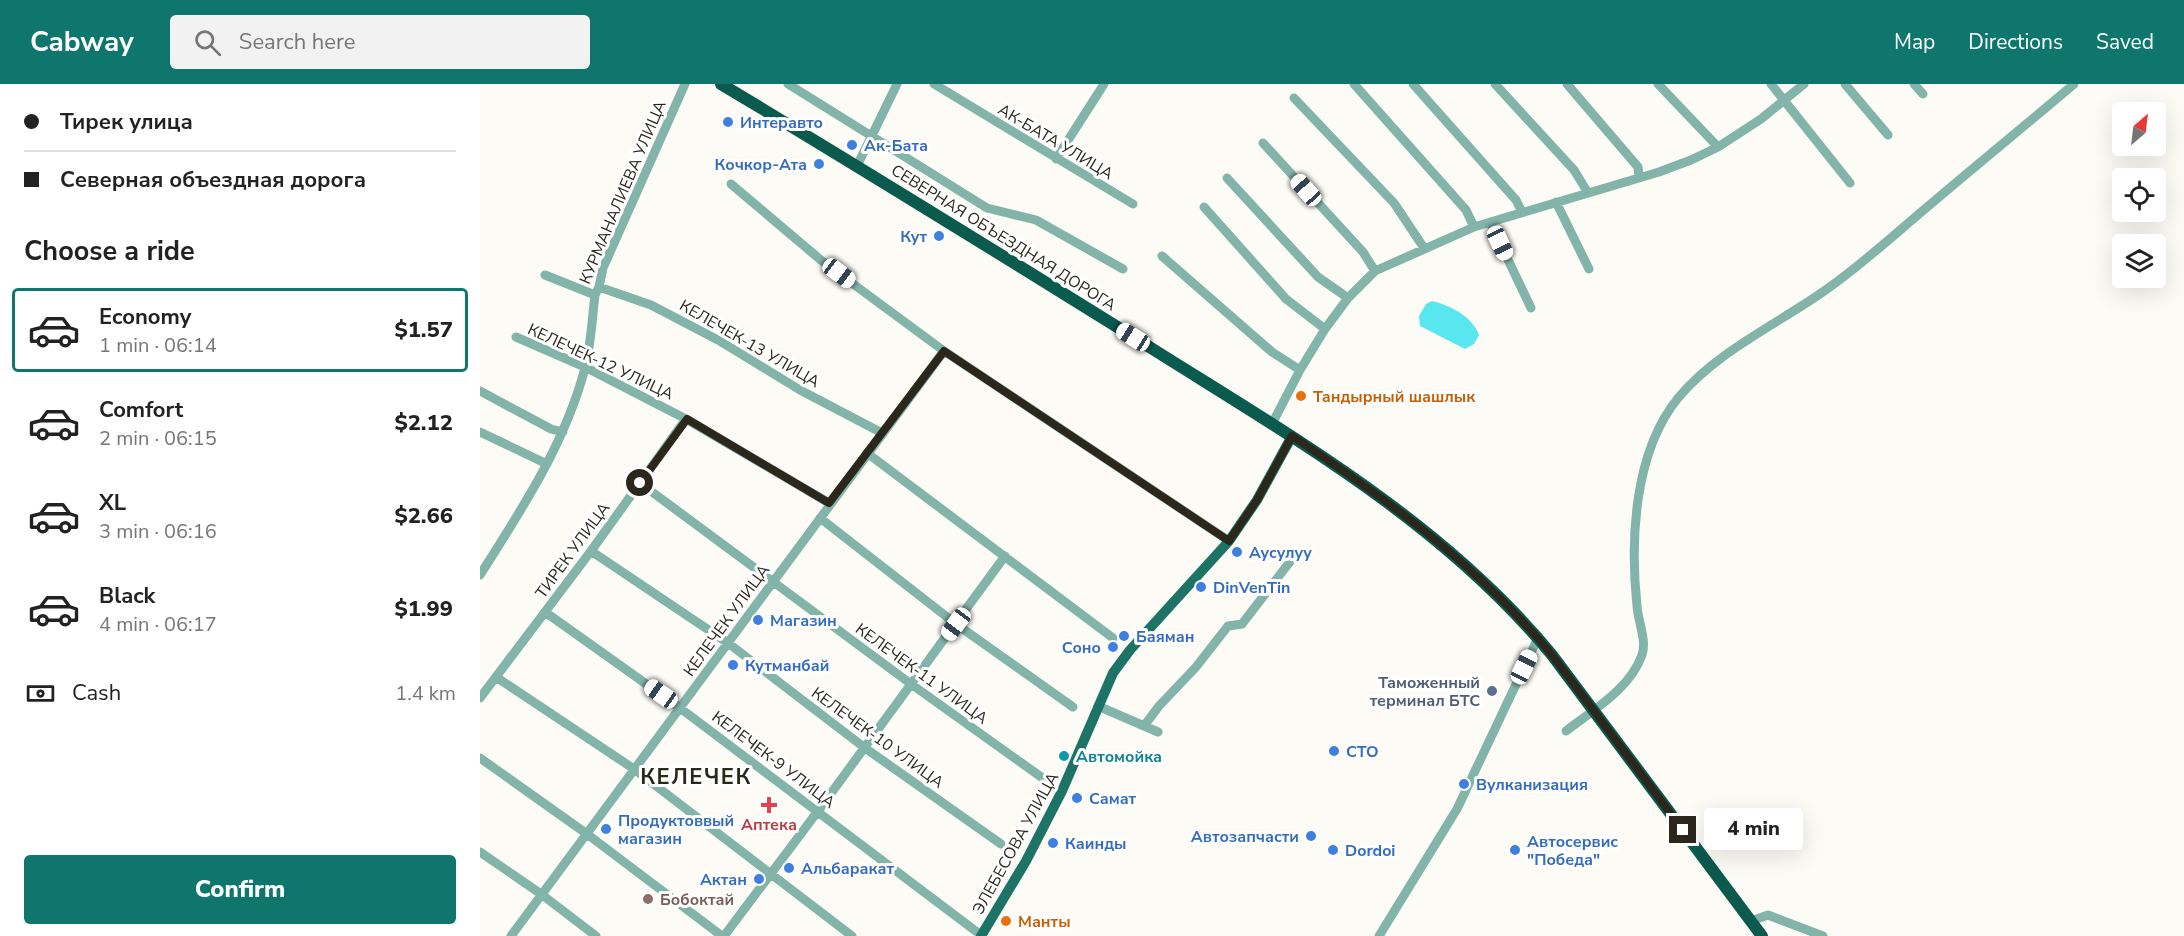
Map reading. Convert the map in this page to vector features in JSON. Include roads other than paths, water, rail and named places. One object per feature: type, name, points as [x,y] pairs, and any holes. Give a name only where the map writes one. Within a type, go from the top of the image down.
[{"type":"highway","name":"СЕВЕРНАЯ ОБЪЕЗДНАЯ ДОРОГА","points":[[721,84],[1292,436],[1368,487],[1460,559],[1499,595],[1538,638],[1762,936]]},
{"type":"main road","name":"ЭЛЕБЕСОВА УЛИЦА","points":[[981,936],[1026,861],[1057,801],[1113,673],[1130,650],[1229,541],[1257,500],[1292,436]]},
{"type":"street","name":"КУРМАНАЛИЕВА УЛИЦА","points":[[480,575],[526,503],[563,432],[585,367],[603,268],[685,84]]},
{"type":"street","points":[[788,84],[987,208],[1036,220],[1123,269]]},
{"type":"street","points":[[857,166],[897,84]]},
{"type":"street","name":"АК-БАТА УЛИЦА","points":[[934,84],[1133,204]]},
{"type":"street","points":[[1056,159],[1104,84]]},
{"type":"street","points":[[1354,84],[1467,210],[1474,227]]},
{"type":"street","points":[[1413,84],[1516,200],[1522,212]]},
{"type":"street","points":[[1495,84],[1574,170],[1588,193]]},
{"type":"street","points":[[1567,84],[1638,167],[1639,177]]},
{"type":"street","points":[[1658,84],[1719,147]]},
{"type":"street","points":[[1771,84],[1850,183]]},
{"type":"street","points":[[1272,424],[1300,370],[1325,329],[1348,298],[1375,271],[1474,227],[1659,172],[1719,147],[1784,102],[1804,84]]},
{"type":"street","points":[[1845,84],[1888,135]]},
{"type":"street","points":[[1914,84],[1923,94]]},
{"type":"street","points":[[1566,731],[1617,691],[1634,671],[1642,654],[1644,645],[1637,607],[1634,538],[1642,476],[1659,426],[1678,399],[1705,371],[1837,282],[2074,84]]},
{"type":"street","points":[[1294,98],[1394,203],[1424,248]]},
{"type":"street","points":[[1263,143],[1363,252],[1375,271]]},
{"type":"street","points":[[1227,178],[1318,277],[1348,298]]},
{"type":"street","points":[[731,184],[822,261],[944,351],[1229,541]]},
{"type":"street","points":[[1556,202],[1589,269]]},
{"type":"street","points":[[1204,207],[1286,299],[1325,329]]},
{"type":"street","points":[[1490,222],[1531,308]]},
{"type":"street","points":[[1162,256],[1272,352],[1300,370]]},
{"type":"street","name":"КЕЛЕЧЕК-13 УЛИЦА","points":[[545,276],[651,305],[718,340],[800,390],[882,433]]},
{"type":"street","name":"КЕЛЕЧЕК-12 УЛИЦА","points":[[516,337],[585,367],[687,419],[829,503]]},
{"type":"street","name":"КЕЛЕЧЕК УЛИЦА","points":[[511,936],[728,644],[829,503],[944,351]]},
{"type":"street","points":[[480,391],[551,429],[563,432]]},
{"type":"street","name":"ТИРЕК УЛИЦА","points":[[480,698],[687,419]]},
{"type":"street","points":[[480,432],[547,464]]},
{"type":"street","points":[[867,453],[1113,638]]},
{"type":"street","name":"КЕЛЕЧЕК-11 УЛИЦА","points":[[640,483],[910,684],[1044,779]]},
{"type":"street","points":[[820,518],[956,624],[1073,707]]},
{"type":"street","name":"КЕЛЕЧЕК-10 УЛИЦА","points":[[591,551],[728,644],[865,748],[1001,844]]},
{"type":"street","points":[[480,758],[587,834],[723,936],[865,748],[1005,556]]},
{"type":"street","points":[[1144,726],[1159,706],[1196,667],[1228,626],[1242,624],[1292,559]]},
{"type":"street","name":"КЕЛЕЧЕК-9 УЛИЦА","points":[[545,612],[680,708],[981,936]]},
{"type":"street","points":[[1378,936],[1457,809],[1538,638]]},
{"type":"street","points":[[496,676],[634,769],[852,936]]},
{"type":"street","points":[[1098,706],[1158,732]]},
{"type":"street","points":[[480,852],[596,936]]},
{"type":"street","points":[[1751,921],[1768,915],[1823,936]]},
{"type":"water","points":[[1432,301],[1453,309],[1471,322],[1479,335],[1474,344],[1465,349],[1420,326],[1419,316],[1426,304]]},
{"type":"place","name":"Интеравто","points":[[728,122]]},
{"type":"place","name":"Ак-Бата","points":[[852,145]]},
{"type":"place","name":"Кочкор-Ата","points":[[819,164]]},
{"type":"place","name":"Кут","points":[[939,236]]},
{"type":"place","name":"Тандырный шашлык","points":[[1301,396]]},
{"type":"place","name":"Аусулуу","points":[[1237,552]]},
{"type":"place","name":"DinVenTin","points":[[1201,587]]},
{"type":"place","name":"Магазин","points":[[758,620]]},
{"type":"place","name":"Баяман","points":[[1124,636]]},
{"type":"place","name":"Соно","points":[[1113,647]]},
{"type":"place","name":"Кутманбай","points":[[733,665]]},
{"type":"place","name":"Таможенный терминал БТС","points":[[1492,691]]},
{"type":"place","name":"СТО","points":[[1334,751]]},
{"type":"place","name":"Автомойка","points":[[1064,756]]},
{"type":"place","name":"Вулканизация","points":[[1464,784]]},
{"type":"place","name":"Самат","points":[[1077,798]]},
{"type":"place","name":"Аптека","points":[[769,805]]},
{"type":"place","name":"Продуктоввый магазин","points":[[606,829]]},
{"type":"place","name":"Автозапчасти","points":[[1311,836]]},
{"type":"place","name":"Каинды","points":[[1053,843]]},
{"type":"place","name":"Dordoi","points":[[1333,850]]},
{"type":"place","name":"Автосервис \"Победа\"","points":[[1515,850]]},
{"type":"place","name":"Альбаракат","points":[[789,868]]},
{"type":"place","name":"Актан","points":[[759,879]]},
{"type":"place","name":"Бобоктай","points":[[648,899]]},
{"type":"place","name":"Манты","points":[[1006,921]]},
{"type":"district","name":"КЕЛЕЧЕК","points":[[696,776]]}]
